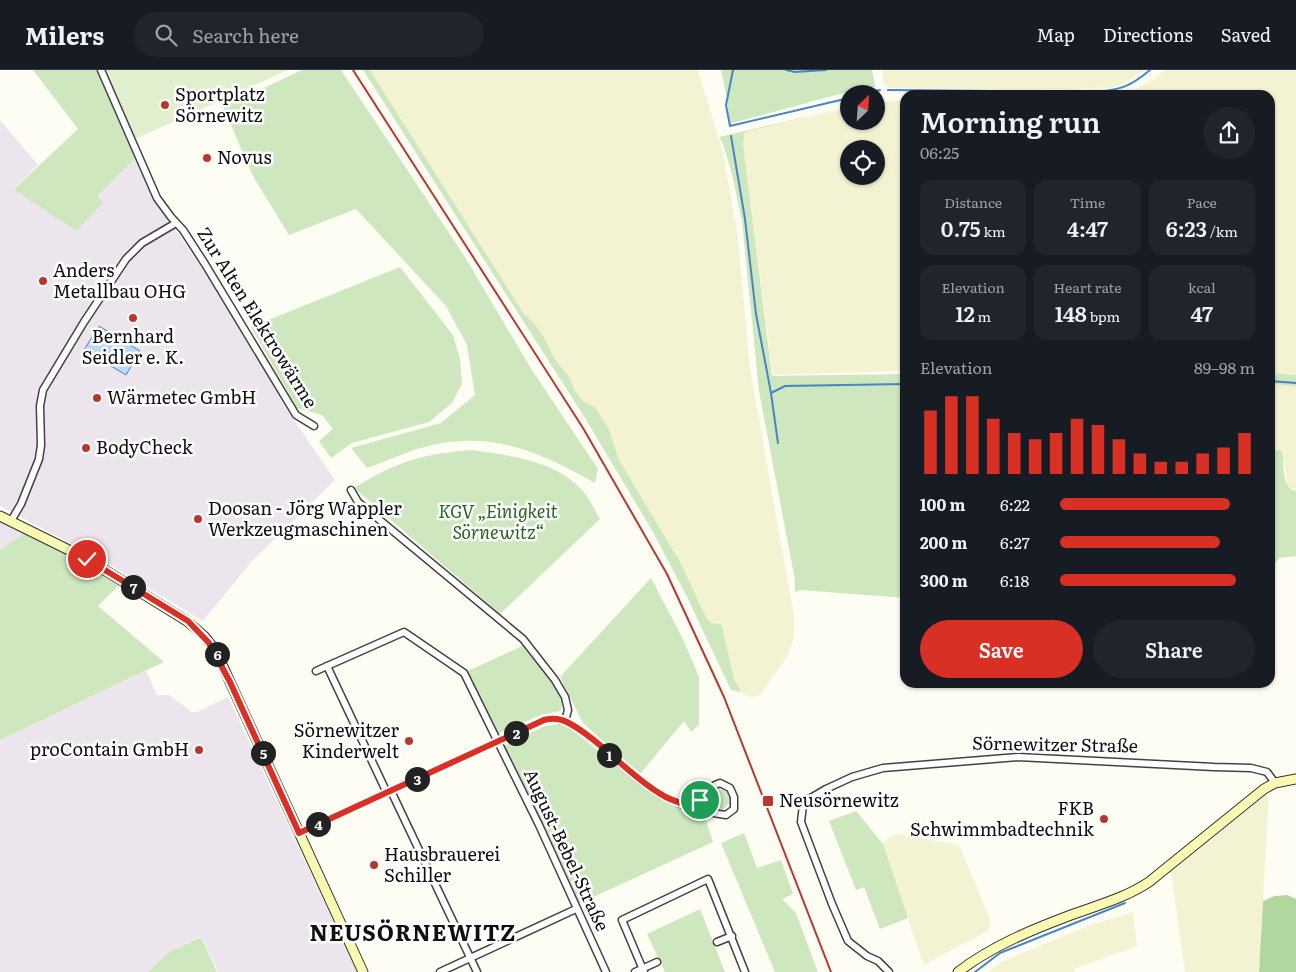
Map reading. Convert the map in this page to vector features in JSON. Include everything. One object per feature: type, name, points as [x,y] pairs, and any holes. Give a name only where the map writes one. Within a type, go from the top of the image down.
[{"type":"street","name":"Zur Alten Elektrowärme","points":[[101,70],[157,198],[183,230],[236,312],[296,415],[314,426]]},
{"type":"street","name":"Zur Alten Elektrowärme","points":[[11,521],[21,504],[40,460],[40,406],[48,379],[126,259],[142,243],[176,223]]},
{"type":"street","points":[[351,490],[358,502],[523,639],[555,680],[565,697],[568,710],[566,721]]},
{"type":"street","points":[[0,516],[99,566],[181,616],[204,636],[216,652],[363,972]]},
{"type":"street","name":"August-Bebel-Straße","points":[[327,666],[404,632],[464,673],[498,741],[606,972]]},
{"type":"street","points":[[316,671],[327,666],[477,972]]},
{"type":"street","points":[[299,833],[544,720],[554,718],[566,721],[584,733],[632,774],[659,794],[691,806],[726,815],[734,809],[736,804],[730,788],[720,783],[715,785],[691,806]]},
{"type":"street","name":"Sörnewitzer Straße","points":[[889,972],[878,961],[867,956],[848,941],[801,822],[803,805],[809,799],[852,776],[883,768],[1018,757],[1251,768],[1266,772],[1275,783]]},
{"type":"street","points":[[958,972],[983,954],[1008,941],[1130,894],[1149,882],[1264,789],[1275,783],[1296,779]]},
{"type":"street","points":[[643,970],[622,920],[708,879],[745,972]]},
{"type":"street","points":[[440,972],[576,908]]},
{"type":"street","points":[[717,942],[732,936]]},
{"type":"street","points":[[635,972],[657,962]]},
{"type":"shaded area","points":[[0,120],[38,165],[14,188],[98,197],[136,158],[169,220],[241,329],[285,407],[335,480],[251,562],[203,621],[107,563],[0,506]]},
{"type":"shaded area","points":[[0,521],[25,533],[0,550]]},
{"type":"shaded area","points":[[146,671],[157,695],[169,695],[192,712],[197,712],[228,697],[357,972],[218,972],[201,936],[169,952],[148,972],[0,972],[0,740]]},
{"type":"green space","points":[[33,70],[97,70],[136,158],[99,195],[98,197],[103,203],[76,231],[14,189],[78,129]]},
{"type":"green space","name":"Sportplatz Sörnewitz","points":[[104,70],[288,70],[133,140]]},
{"type":"green space","points":[[302,70],[341,70],[465,257],[530,367],[598,469],[595,483],[532,452],[490,442],[445,443],[421,448],[367,468],[351,448],[441,423],[475,395],[467,345],[446,306],[356,209],[289,235],[254,178],[223,107]]},
{"type":"green space","points":[[363,70],[370,70],[524,314],[535,324],[544,337],[553,356],[569,377],[575,391],[583,401],[595,407],[609,429],[619,460],[680,562],[707,619],[712,623],[720,624],[722,627],[734,679],[741,692],[731,690],[687,597],[653,532],[585,418]]},
{"type":"green space","points":[[370,70],[698,70],[723,153],[738,237],[750,369],[794,616],[794,635],[791,648],[787,657],[759,696],[748,697],[741,692],[734,679],[722,627],[707,619],[680,562],[619,460],[609,429],[595,407],[583,401],[575,391],[535,324],[524,314]]},
{"type":"green space","points":[[721,70],[872,70],[875,85],[840,85],[840,94],[729,124],[727,99]]},
{"type":"green space","points":[[882,70],[1145,70],[1127,82],[1115,87],[1063,89],[889,88],[884,84]]},
{"type":"green space","points":[[1165,70],[1296,70],[1296,375],[1275,373],[1275,90],[1135,90]]},
{"type":"green space","points":[[900,100],[900,371],[773,375],[743,143],[745,132],[840,110],[840,130],[885,130],[885,101]]},
{"type":"green space","points":[[840,109],[745,132],[743,143],[772,376],[900,374],[900,598],[801,590],[795,592],[795,580],[759,391],[742,221],[732,174],[719,137]]},
{"type":"green space","points":[[400,267],[453,335],[460,359],[462,384],[452,403],[429,422],[352,443],[331,458],[319,441],[333,429],[322,415],[297,408],[251,327]]},
{"type":"green space","points":[[1275,373],[1296,375],[1296,386],[1275,384]]},
{"type":"green space","points":[[1275,384],[1296,386],[1296,491],[1287,485],[1283,449],[1275,450]]},
{"type":"green space","name":"KGV „Einigkeit Sörnewitz“","points":[[473,450],[517,457],[545,465],[558,472],[570,479],[584,492],[600,519],[500,614],[354,488],[384,471],[411,460]]},
{"type":"green space","points":[[1275,450],[1283,452],[1286,481],[1291,489],[1296,491],[1296,556],[1279,558],[1275,564]]},
{"type":"green space","points":[[25,533],[96,569],[119,585],[98,606],[164,662],[0,740],[0,550]]},
{"type":"green space","points":[[651,578],[682,637],[699,677],[699,725],[691,732],[684,721],[640,774],[583,723],[560,677]]},
{"type":"green space","points":[[524,645],[550,677],[560,696],[562,705],[560,711],[541,715],[499,733],[466,672]]},
{"type":"green space","points":[[559,724],[572,730],[647,790],[675,805],[704,814],[713,842],[578,904],[504,746],[545,726]]},
{"type":"green space","points":[[718,789],[726,791],[730,798],[729,804],[724,809],[707,806],[705,803],[708,797]]},
{"type":"green space","points":[[1269,793],[1259,972],[1185,972],[1171,872]]},
{"type":"green space","points":[[856,811],[883,844],[908,918],[880,929],[864,887],[856,890],[829,821]]},
{"type":"green space","points":[[744,833],[757,868],[781,860],[793,894],[782,899],[796,913],[818,972],[775,972],[721,843]]},
{"type":"green space","points":[[898,834],[959,845],[991,921],[989,930],[924,965],[884,852],[883,844],[889,837]]},
{"type":"green space","points":[[1287,895],[1296,899],[1296,972],[1259,972],[1263,901],[1275,896]]},
{"type":"green space","points":[[700,909],[725,972],[665,972],[647,934]]},
{"type":"green space","points":[[1133,912],[1137,946],[1074,969],[1075,972],[988,972],[1001,962],[1093,924]]},
{"type":"green space","points":[[201,937],[217,972],[148,972],[169,952]]},
{"type":"water","points":[[99,326],[140,351],[126,375],[84,350]]},
{"type":"waterway","points":[[733,70],[726,105],[730,126],[840,100]]},
{"type":"waterway","points":[[786,70],[795,72],[826,70]]},
{"type":"waterway","points":[[1111,90],[1124,87],[1150,70]]},
{"type":"waterway","points":[[888,90],[900,90]]},
{"type":"waterway","points":[[731,136],[745,219],[756,314],[771,393]]},
{"type":"waterway","points":[[1275,381],[1296,383]]},
{"type":"waterway","points":[[778,443],[771,393],[785,386],[900,384]]},
{"type":"waterway","points":[[975,972],[1000,953],[1125,903]]},
{"type":"railway","points":[[353,70],[583,428],[667,574],[724,697],[831,972]]},
{"type":"place","name":"Sportplatz Sörnewitz","points":[[165,105]]},
{"type":"place","name":"Novus","points":[[207,158]]},
{"type":"place","name":"Anders Metallbau OHG","points":[[43,281]]},
{"type":"place","name":"Bernhard Seidler e. K.","points":[[133,318]]},
{"type":"place","name":"Wärmetec GmbH","points":[[97,398]]},
{"type":"place","name":"BodyCheck","points":[[86,448]]},
{"type":"place","name":"Doosan - Jörg Wappler Werkzeugmaschinen","points":[[198,519]]},
{"type":"place","name":"Sörnewitzer Kinderwelt","points":[[409,741]]},
{"type":"place","name":"proContain GmbH","points":[[199,750]]},
{"type":"place","name":"Neusörnewitz","points":[[768,801]]},
{"type":"place","name":"FKB Schwimmbadtechnik","points":[[1104,819]]},
{"type":"place","name":"Hausbrauerei Schiller","points":[[374,865]]},
{"type":"district","name":"NEUSÖRNEWITZ","points":[[413,933]]},
{"type":"route","points":[[87,559],[188,621],[204,636],[216,652],[299,833],[544,720],[554,718],[566,721],[584,733],[632,774],[659,794],[691,806],[700,800]]}]
